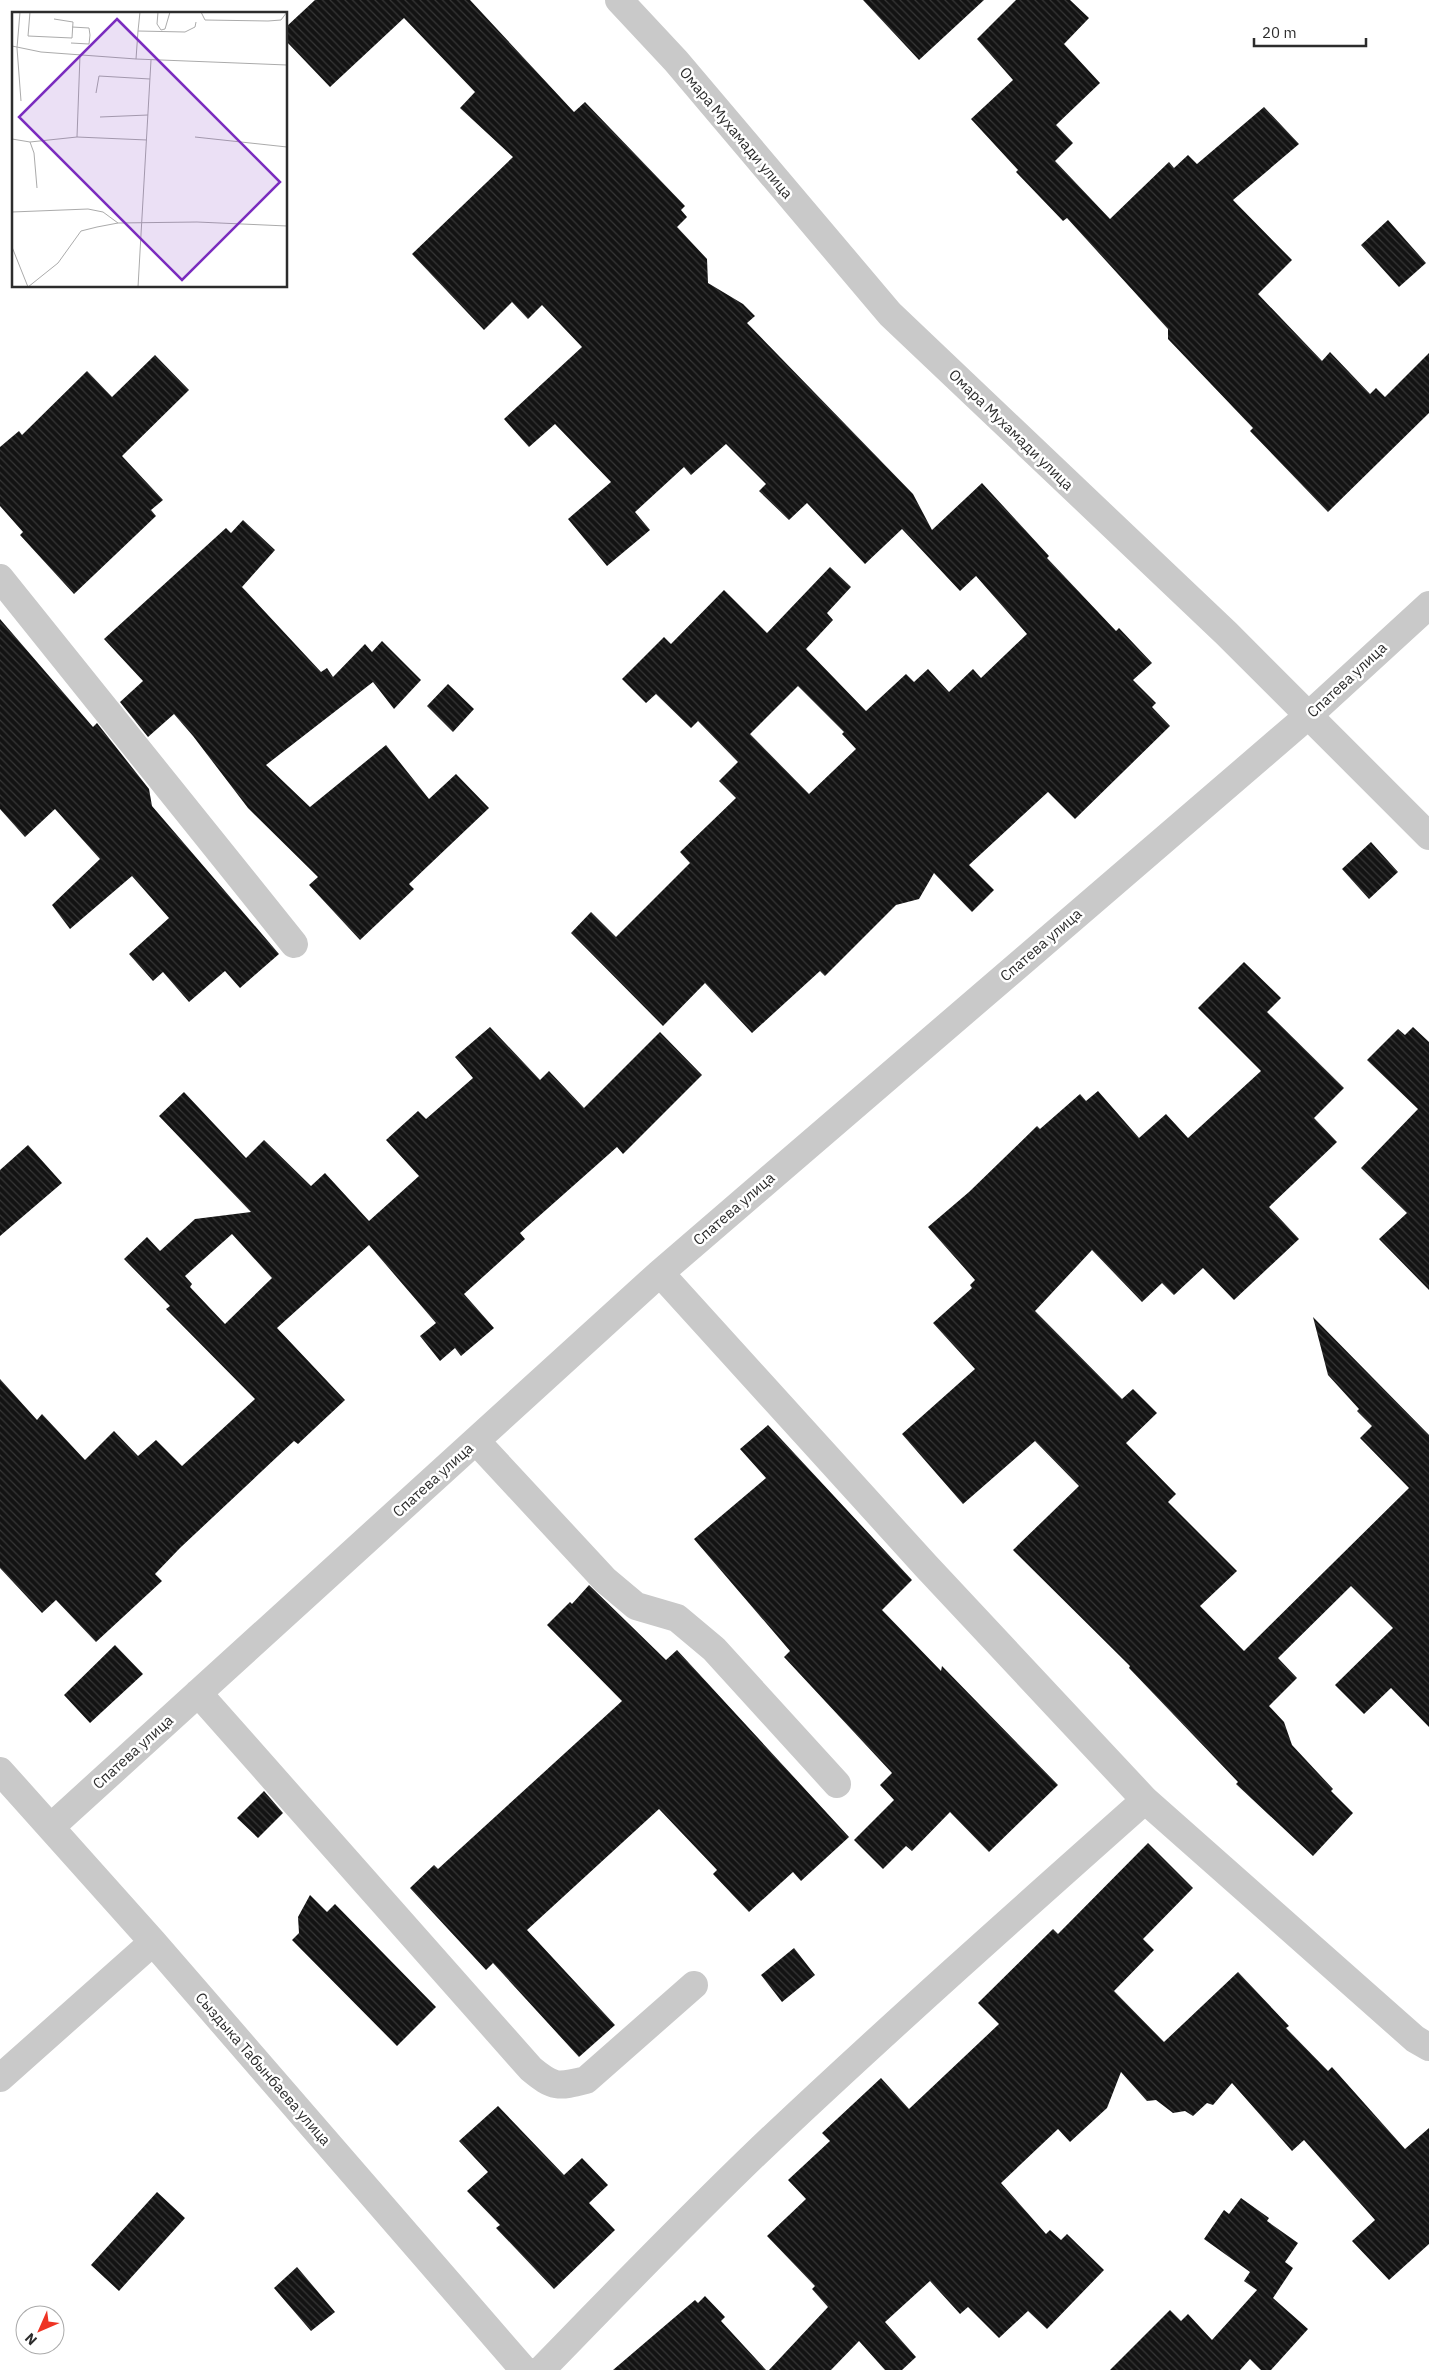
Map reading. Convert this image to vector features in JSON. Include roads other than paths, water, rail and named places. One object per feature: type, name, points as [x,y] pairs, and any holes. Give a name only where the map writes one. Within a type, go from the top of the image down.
[{"type":"street","name":"Омара Мухамади улица","points":[[619,0],[676,61],[890,314],[1226,633],[1429,836]]},
{"type":"street","points":[[0,578],[294,944]]},
{"type":"street","name":"Спатева улица","points":[[51,1827],[660,1273],[1309,715],[1429,605]]},
{"type":"street","points":[[660,1273],[926,1566],[1145,1800],[1415,2039],[1429,2047]]},
{"type":"street","points":[[476,1440],[605,1580],[636,1606],[677,1618],[714,1649],[837,1784]]},
{"type":"street","points":[[198,1694],[531,2069],[549,2084],[567,2085],[586,2080],[694,1985]]},
{"type":"street","name":"Сыздыка Табынбаева улица","points":[[0,1771],[153,1942],[524,2370]]},
{"type":"street","points":[[541,2370],[668,2239],[772,2139],[1028,1904],[1145,1800]]},
{"type":"street","points":[[0,2078],[153,1942]]}]
